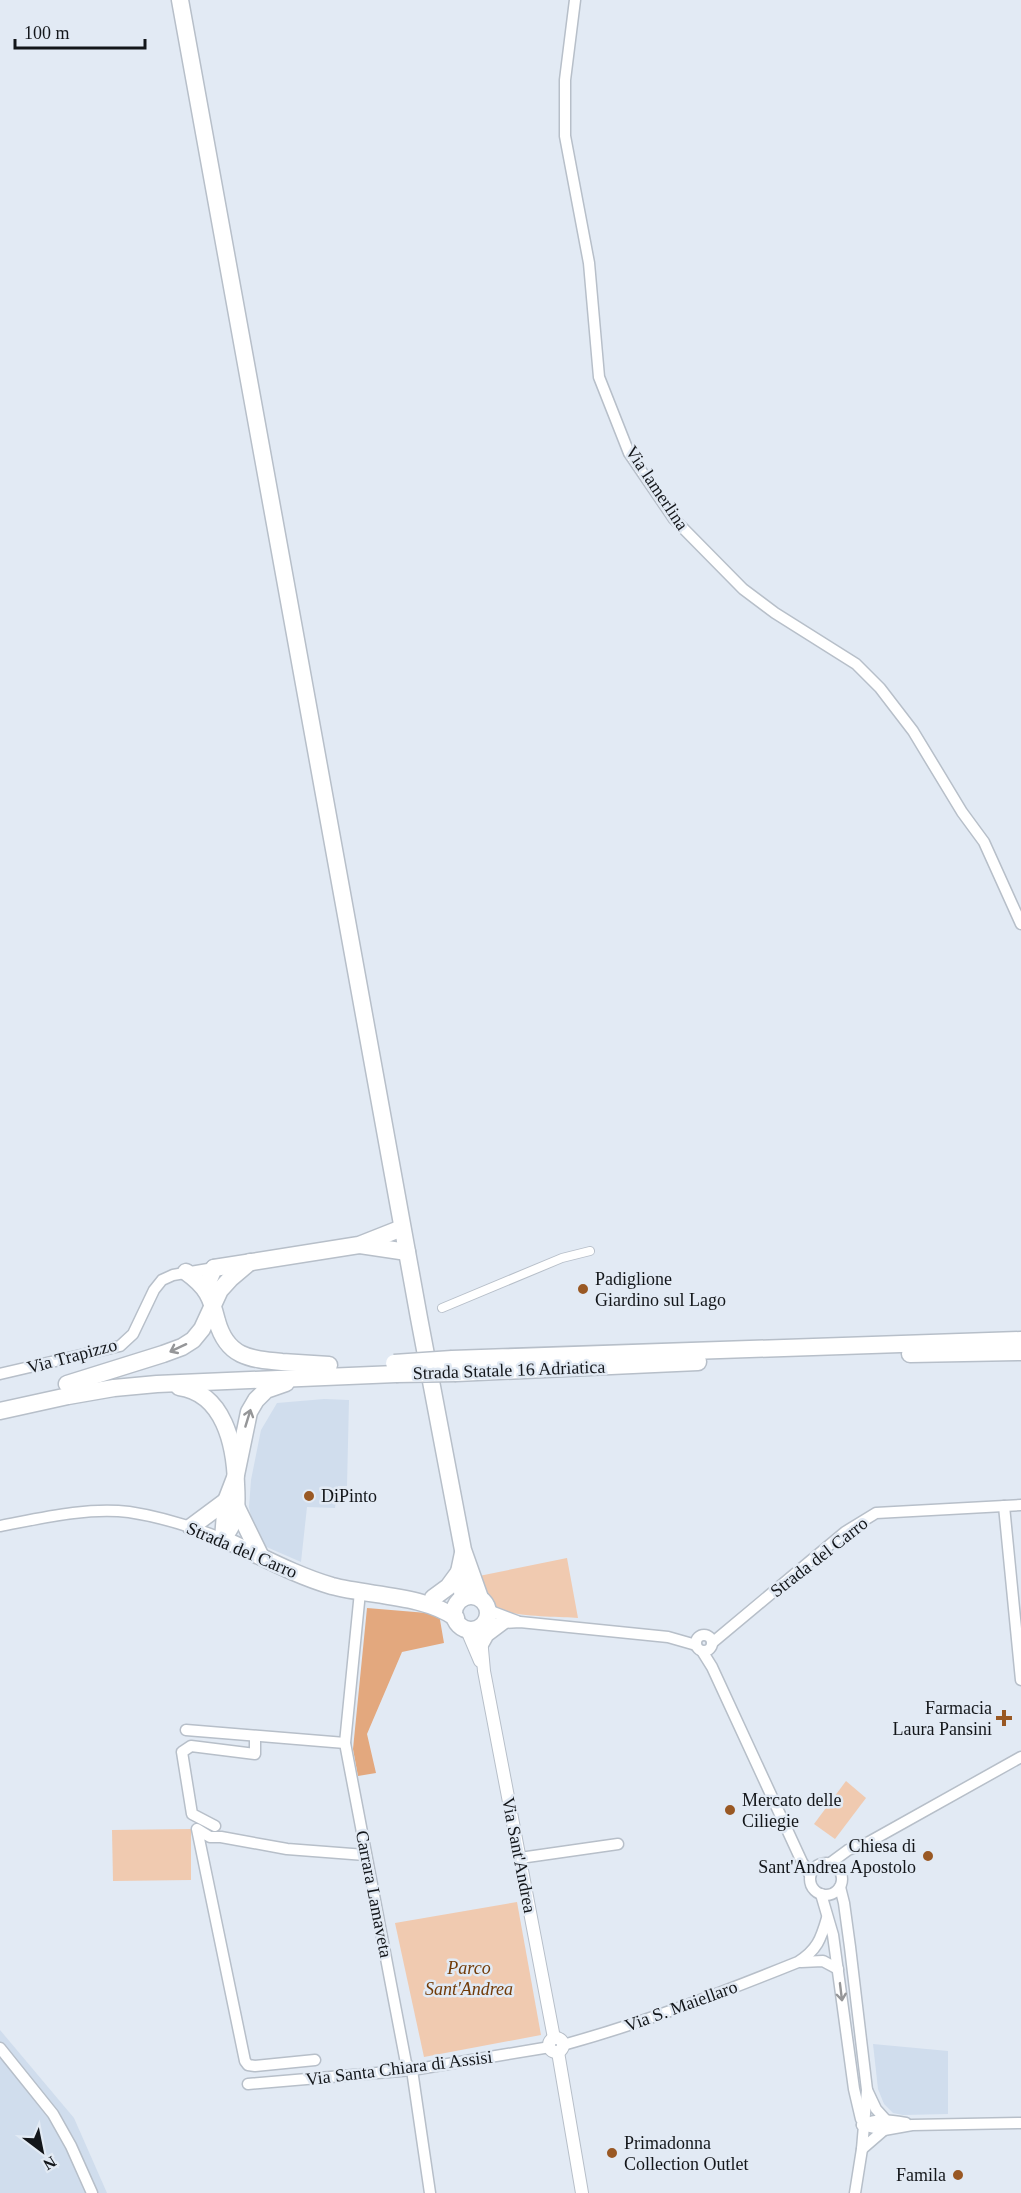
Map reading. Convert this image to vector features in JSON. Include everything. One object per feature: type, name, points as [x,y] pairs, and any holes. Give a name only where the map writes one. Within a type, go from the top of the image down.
[{"type":"main road","name":"Via Sant'Andrea","points":[[180,0],[402,1228],[463,1550],[472,1613]]},
{"type":"main road","points":[[327,1371],[256,1360],[239,1353],[228,1345],[223,1337],[214,1296],[214,1268],[359,1245],[402,1228]]},
{"type":"main road","points":[[359,1245],[407,1252]]},
{"type":"main road","points":[[67,1384],[182,1347],[193,1340],[202,1329],[214,1296],[250,1262]]},
{"type":"main road","points":[[186,1272],[214,1296]]},
{"type":"main road","name":"Strada Statale 16 Adriatica","points":[[0,1400],[67,1384],[156,1373],[395,1369],[1021,1340]]},
{"type":"main road","name":"Strada Statale 16 Adriatica","points":[[454,1366],[1021,1352]]},
{"type":"main road","points":[[223,1539],[249,1412],[256,1400],[266,1390],[280,1384],[327,1371]]},
{"type":"main road","name":"Strada Statale 16 Adriatica","points":[[0,1411],[68,1396],[158,1384],[327,1371]]},
{"type":"main road","points":[[158,1384],[193,1389],[210,1402],[224,1424],[233,1445],[236,1475]]},
{"type":"main road","points":[[191,1527],[232,1504]]},
{"type":"main road","points":[[232,1504],[260,1555]]},
{"type":"main road","name":"Strada del Carro","points":[[223,1539],[302,1576],[360,1592],[412,1601],[446,1611],[472,1613]]},
{"type":"main road","name":"Via Sant'Andrea","points":[[463,1550],[459,1572],[472,1613]]},
{"type":"main road","points":[[433,1598],[448,1587],[459,1572]]},
{"type":"main road","name":"Strada del Carro","points":[[412,1601],[433,1598],[472,1613]]},
{"type":"street","name":"Via lamerlina","points":[[575,0],[566,80],[565,136],[589,263],[599,377],[629,453],[674,519],[743,589],[775,613],[856,664],[880,688],[913,731],[962,812],[984,842],[1021,924]]},
{"type":"street","points":[[442,1308],[562,1258],[590,1251]]},
{"type":"street","name":"Via Trapizzo","points":[[0,1374],[120,1346],[133,1334],[154,1290],[162,1280],[186,1272],[214,1268]]},
{"type":"street","name":"Strada del Carro","points":[[472,1613],[520,1622],[668,1637],[704,1643],[733,1625],[845,1532],[876,1513],[1021,1505]]},
{"type":"street","points":[[1004,1506],[1021,1680]]},
{"type":"street","name":"Strada del Carro","points":[[0,1526],[71,1513],[127,1512],[191,1527],[223,1539]]},
{"type":"street","name":"Carrara Lamaveta","points":[[360,1592],[345,1743],[406,2063],[412,2070],[430,2193]]},
{"type":"street","name":"Strada del Carro","points":[[472,1613],[505,1623],[520,1622]]},
{"type":"street","name":"Via Sant'Andrea","points":[[472,1613],[483,1645],[484,1671]]},
{"type":"street","name":"Via Sant'Andrea","points":[[472,1613],[556,2046],[582,2193]]},
{"type":"street","points":[[483,1645],[488,1636],[505,1623]]},
{"type":"street","points":[[704,1643],[712,1667],[810,1875],[811,1885],[821,1894],[833,1935],[854,2089],[862,2125]]},
{"type":"street","points":[[186,1730],[345,1743]]},
{"type":"street","points":[[215,1826],[192,1814],[182,1752],[191,1746],[255,1754],[255,1736]]},
{"type":"street","points":[[810,1875],[813,1870],[848,1850],[869,1842],[1021,1757]]},
{"type":"street","points":[[315,2060],[255,2066],[248,2065],[245,2061],[197,1829],[210,1838],[221,1837],[287,1849],[365,1856]]},
{"type":"street","points":[[855,2193],[862,2150],[862,2125],[867,2090],[840,1873],[845,1863],[869,1842]]},
{"type":"street","points":[[520,1857],[618,1844]]},
{"type":"street","points":[[795,1845],[806,1858],[825,1864],[840,1873]]},
{"type":"street","points":[[821,1894],[831,1894],[840,1887]]},
{"type":"street","name":"Via S. Maiellaro","points":[[556,2046],[602,2035],[706,1999],[798,1962],[810,1954],[817,1945],[827,1917]]},
{"type":"street","name":"Via S. Maiellaro","points":[[798,1962],[823,1962],[838,1970]]},
{"type":"street","name":"Via Santa Chiara di Assisi","points":[[248,2084],[412,2070],[556,2046]]},
{"type":"street","points":[[0,2048],[4,2061],[53,2114],[92,2193]]},
{"type":"street","points":[[867,2090],[884,2124]]},
{"type":"street","points":[[862,2125],[1021,2123]]},
{"type":"street","points":[[862,2150],[884,2124]]},
{"type":"shaded area","points":[[324,1399],[349,1400],[347,1486],[338,1486],[335,1508],[307,1507],[301,1562],[262,1545],[253,1527],[249,1507],[251,1480],[261,1430],[277,1403]]},
{"type":"shaded area","points":[[367,1608],[439,1614],[444,1643],[402,1652],[367,1734],[376,1773],[358,1776],[353,1749]]},
{"type":"shaded area","points":[[0,2030],[74,2118],[107,2193],[0,2193]]},
{"type":"shaded area","points":[[873,2044],[948,2051],[948,2114],[903,2115],[893,2113],[884,2104],[878,2089]]},
{"type":"green space","points":[[567,1558],[578,1618],[518,1614],[506,1611],[489,1603],[482,1590],[479,1576]]},
{"type":"green space","points":[[846,1781],[866,1798],[835,1839],[814,1824]]},
{"type":"green space","points":[[191,1829],[191,1880],[113,1881],[112,1830]]},
{"type":"green space","name":"Parco Sant'Andrea","points":[[517,1902],[541,2035],[424,2057],[395,1923]]},
{"type":"place","name":"Padiglione Giardino sul Lago","points":[[583,1289]]},
{"type":"place","name":"DiPinto","points":[[309,1496]]},
{"type":"place","name":"Farmacia Laura Pansini","points":[[1004,1718]]},
{"type":"place","name":"Mercato delle Ciliegie","points":[[730,1810]]},
{"type":"place","name":"Chiesa di Sant'Andrea Apostolo","points":[[928,1856]]},
{"type":"place","name":"Primadonna Collection Outlet","points":[[612,2153]]},
{"type":"place","name":"Famila","points":[[958,2175]]}]
